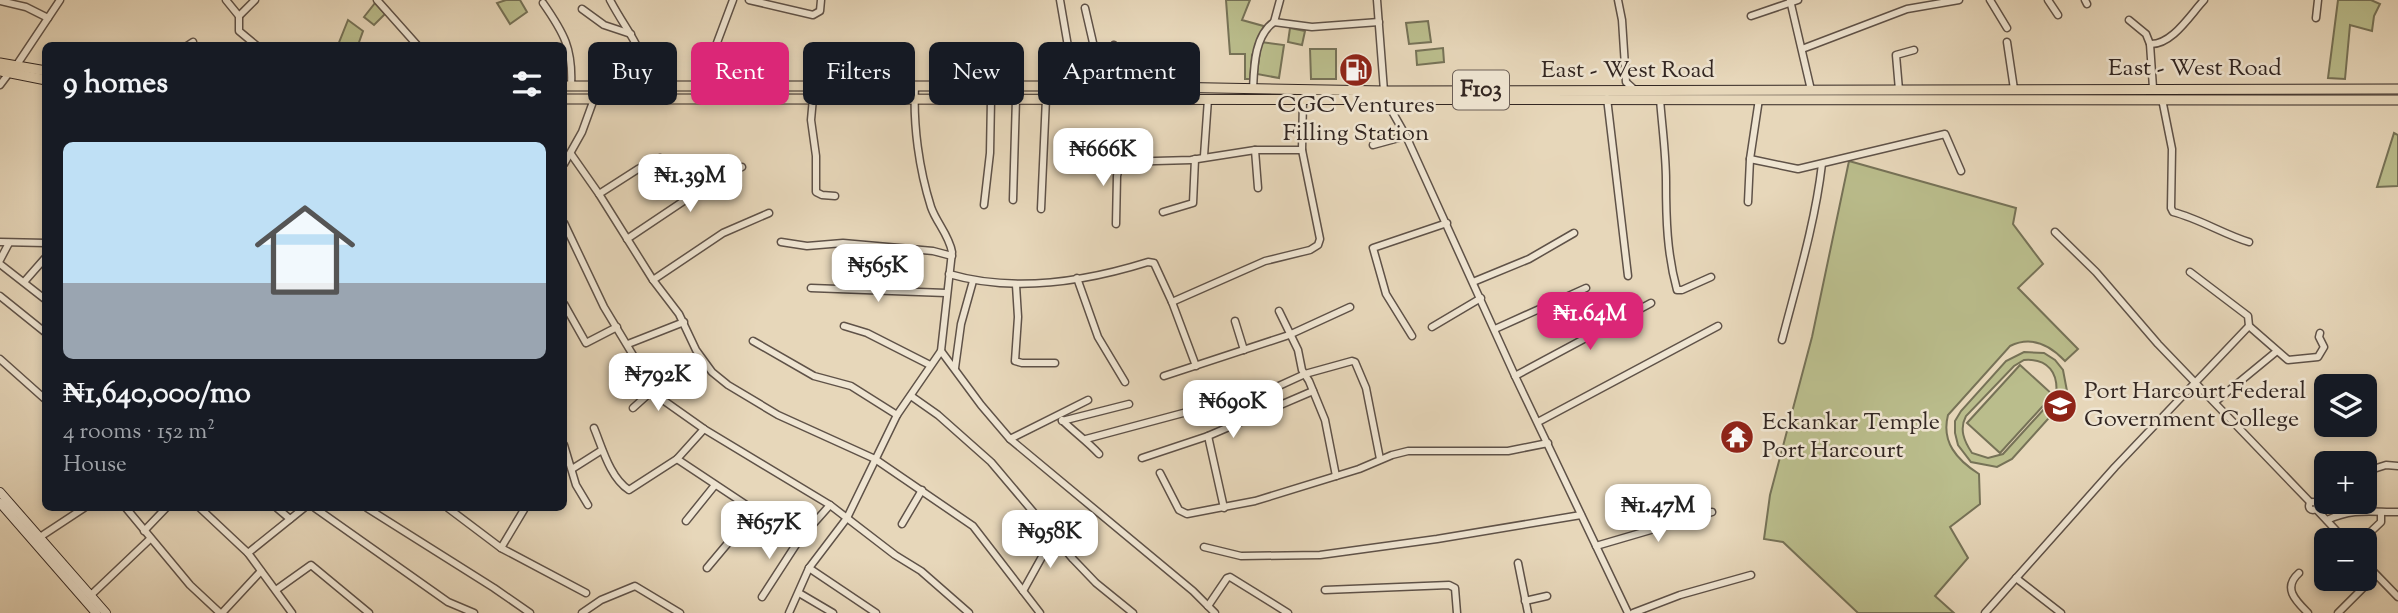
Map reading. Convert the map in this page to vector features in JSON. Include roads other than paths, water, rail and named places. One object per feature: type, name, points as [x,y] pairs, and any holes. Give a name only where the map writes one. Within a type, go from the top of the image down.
[{"type":"main road","points":[[0,63],[8,70],[42,78]]},
{"type":"main road","points":[[8,70],[42,71]]},
{"type":"main road","name":"East - West Road","points":[[567,86],[588,86]]},
{"type":"main road","name":"East - West Road","points":[[915,86],[1038,87]]},
{"type":"main road","name":"East - West Road","points":[[1200,89],[1607,97],[1636,94],[1660,99],[2398,100]]},
{"type":"main road","name":"East - West Road","points":[[1200,99],[1303,99],[1384,94],[1636,94],[1811,90],[2398,89]]},
{"type":"main road","name":"East - West Road","points":[[677,99],[803,98]]},
{"type":"main road","name":"East - West Road","points":[[567,99],[588,99]]},
{"type":"main road","name":"East - West Road","points":[[915,99],[929,99]]},
{"type":"main road","points":[[0,492],[106,613]]},
{"type":"main road","points":[[0,503],[96,613]]},
{"type":"street","points":[[0,85],[8,70],[60,0]]},
{"type":"street","points":[[226,0],[239,16],[239,31],[252,42]]},
{"type":"street","points":[[239,16],[255,0]]},
{"type":"street","points":[[377,0],[414,42]]},
{"type":"street","points":[[610,0],[635,42]]},
{"type":"street","points":[[717,42],[733,0]]},
{"type":"street","points":[[749,0],[813,15],[820,11],[821,0]]},
{"type":"street","points":[[1060,0],[1067,42]]},
{"type":"street","points":[[1253,90],[1259,46],[1267,27],[1274,22],[1280,0]]},
{"type":"street","points":[[1377,0],[1384,94],[1447,223],[1581,515],[1631,613],[1680,595],[1751,575]]},
{"type":"street","points":[[1618,0],[1626,82],[1636,94]]},
{"type":"street","points":[[1802,49],[1907,9],[1959,0]]},
{"type":"street","points":[[1990,0],[2007,28]]},
{"type":"street","points":[[2048,0],[2058,15]]},
{"type":"street","points":[[2150,44],[2157,44],[2169,37],[2204,0]]},
{"type":"street","points":[[2316,18],[2318,0]]},
{"type":"street","points":[[0,1],[26,7],[48,18]]},
{"type":"street","points":[[1751,16],[1793,1],[1811,90]]},
{"type":"street","points":[[543,3],[564,42]]},
{"type":"street","points":[[1085,8],[1093,42]]},
{"type":"street","points":[[582,9],[604,25],[631,34]]},
{"type":"street","points":[[2129,20],[2146,34],[2150,44],[2153,88]]},
{"type":"street","points":[[1274,22],[1312,27],[1379,22]]},
{"type":"street","points":[[2007,42],[2014,89]]},
{"type":"street","points":[[567,48],[571,55],[567,86]]},
{"type":"street","points":[[1899,90],[1896,55],[1914,50]]},
{"type":"street","points":[[1607,97],[1628,276]]},
{"type":"street","points":[[1204,156],[1208,99]]},
{"type":"street","points":[[1172,302],[1265,261],[1310,250],[1318,245],[1320,239],[1302,150],[1303,99]]},
{"type":"street","points":[[1660,99],[1670,265],[1677,290],[1711,277]]},
{"type":"street","points":[[1748,202],[1750,159],[1759,99]]},
{"type":"street","points":[[2162,99],[2172,149],[2171,208],[2174,212],[2187,215],[2228,236],[2249,242]]},
{"type":"street","points":[[567,159],[582,132],[592,105]]},
{"type":"street","points":[[812,105],[816,192],[835,196]]},
{"type":"street","points":[[789,613],[809,568],[847,518],[897,415],[941,351],[951,245],[937,220],[926,187],[914,105]]},
{"type":"street","points":[[984,205],[990,153],[990,105]]},
{"type":"street","points":[[1013,200],[1016,105]]},
{"type":"street","points":[[1041,209],[1046,105]]},
{"type":"street","points":[[1750,159],[1798,169],[1945,134],[1961,171]]},
{"type":"street","points":[[1373,145],[1406,136]]},
{"type":"street","points":[[1116,224],[1120,162],[1195,159],[1255,150],[1302,150]]},
{"type":"street","points":[[1255,150],[1258,188]]},
{"type":"street","points":[[571,153],[600,194],[653,280],[684,322],[702,360],[712,373],[778,415],[875,459],[973,526],[1040,613]]},
{"type":"street","points":[[600,194],[660,158]]},
{"type":"street","points":[[1163,212],[1193,204],[1195,159]]},
{"type":"street","points":[[1782,340],[1799,279],[1820,185],[1822,164]]},
{"type":"street","points":[[628,239],[718,178],[742,167]]},
{"type":"street","points":[[653,280],[723,233],[769,214]]},
{"type":"street","points":[[1412,336],[1386,294],[1373,248],[1447,223]]},
{"type":"street","points":[[567,229],[617,327],[654,389],[675,410],[830,505],[929,578],[970,613]]},
{"type":"street","points":[[2055,232],[2096,272],[2158,344],[2314,505]]},
{"type":"street","points":[[1473,282],[1529,260],[1574,233]]},
{"type":"street","points":[[0,242],[42,243]]},
{"type":"street","points":[[781,242],[807,246],[843,243],[933,251],[952,256]]},
{"type":"street","points":[[9,243],[0,262],[42,297]]},
{"type":"street","points":[[24,282],[42,262]]},
{"type":"street","points":[[949,274],[973,281],[1016,285],[1077,278],[1151,263],[1160,275],[1172,302],[1196,366]]},
{"type":"street","points":[[2190,272],[2248,316],[2249,326],[2288,359],[2318,357],[2324,346],[2319,337],[2320,333]]},
{"type":"street","points":[[1077,278],[1098,337],[1125,382]]},
{"type":"street","points":[[955,368],[961,324],[973,281]]},
{"type":"street","points":[[1016,285],[1018,327],[1015,361],[1055,363]]},
{"type":"street","points":[[811,288],[946,293]]},
{"type":"street","points":[[1495,330],[1586,288]]},
{"type":"street","points":[[0,296],[42,330]]},
{"type":"street","points":[[1432,327],[1481,298]]},
{"type":"street","points":[[1515,376],[1651,303]]},
{"type":"street","points":[[1164,376],[1289,335],[1350,307]]},
{"type":"street","points":[[567,309],[586,343],[617,327]]},
{"type":"street","points":[[1279,311],[1298,350],[1300,364],[1325,420],[1336,476]]},
{"type":"street","points":[[1235,321],[1244,350]]},
{"type":"street","points":[[628,344],[684,322]]},
{"type":"street","points":[[845,326],[867,333],[930,365]]},
{"type":"street","points":[[1538,422],[1718,326]]},
{"type":"street","points":[[1985,613],[2115,467],[2249,326]]},
{"type":"street","points":[[753,341],[814,376],[851,386],[897,415]]},
{"type":"street","points":[[941,351],[1010,439],[1194,591],[1214,613]]},
{"type":"street","points":[[2215,402],[2277,351]]},
{"type":"street","points":[[0,359],[42,396]]},
{"type":"street","points":[[1086,439],[1226,399],[1237,405],[1305,374],[1348,361],[1355,362],[1366,388],[1380,459]]},
{"type":"street","points":[[633,408],[654,389]]},
{"type":"street","points":[[1142,458],[1208,436],[1313,391]]},
{"type":"street","points":[[911,396],[938,415],[991,462],[1053,537],[1096,583],[1131,612]]},
{"type":"street","points":[[1010,439],[1087,400]]},
{"type":"street","points":[[1062,421],[1129,404]]},
{"type":"street","points":[[1055,416],[1074,433],[1086,439],[1099,454]]},
{"type":"street","points":[[594,428],[602,450],[629,490],[677,459],[704,429]]},
{"type":"street","points":[[1208,436],[1224,508]]},
{"type":"street","points":[[1160,473],[1179,510],[1184,513],[1224,508],[1359,469],[1380,459],[1408,451],[1508,451],[1548,443]]},
{"type":"street","points":[[572,469],[602,450]]},
{"type":"street","points":[[567,454],[576,485],[588,505]]},
{"type":"street","points":[[677,459],[799,540]]},
{"type":"street","points":[[2377,468],[2398,466]]},
{"type":"street","points":[[686,521],[715,485]]},
{"type":"street","points":[[902,524],[922,490]]},
{"type":"street","points":[[762,597],[799,540],[830,505]]},
{"type":"street","points":[[2327,520],[2341,513],[2363,509],[2381,513],[2398,512]]},
{"type":"street","points":[[40,537],[80,511]]},
{"type":"street","points":[[128,511],[190,585],[221,613],[261,571]]},
{"type":"street","points":[[145,531],[163,511]]},
{"type":"street","points":[[203,511],[248,553],[292,613]]},
{"type":"street","points":[[281,511],[290,519]]},
{"type":"street","points":[[248,553],[300,511]]},
{"type":"street","points":[[319,511],[447,602],[474,613]]},
{"type":"street","points":[[372,511],[530,613]]},
{"type":"street","points":[[452,511],[501,548],[586,593]]},
{"type":"street","points":[[501,548],[523,511]]},
{"type":"street","points":[[707,568],[754,512]]},
{"type":"street","points":[[1596,546],[1712,512]]},
{"type":"street","points":[[2375,528],[2381,522],[2381,513]]},
{"type":"street","points":[[2322,514],[2334,528]]},
{"type":"street","points":[[1204,547],[1241,556],[1320,555],[1581,515]]},
{"type":"street","points":[[1023,591],[1053,537]]},
{"type":"street","points":[[91,595],[150,538]]},
{"type":"street","points":[[1518,563],[1528,613]]},
{"type":"street","points":[[276,590],[311,565],[369,613]]},
{"type":"street","points":[[809,568],[876,613]]},
{"type":"street","points":[[2298,573],[2291,583],[2291,594],[2308,613]]},
{"type":"street","points":[[1208,606],[1230,577],[1288,613]]},
{"type":"street","points":[[2017,578],[2060,613]]},
{"type":"street","points":[[2377,578],[2398,597]]},
{"type":"street","points":[[1325,590],[1449,585],[1455,588],[1457,613]]},
{"type":"street","points":[[582,613],[601,600],[635,586],[680,613]]},
{"type":"street","points":[[2337,613],[2360,591]]},
{"type":"street","points":[[799,593],[833,613]]},
{"type":"street","points":[[1525,601],[1547,596]]},
{"type":"street","points":[[663,613],[672,607]]},
{"type":"place","name":"CGC Ventures Filling Station","points":[[1356,70]]},
{"type":"place","name":"Port Harcourt Federal Government College","points":[[2060,406]]},
{"type":"place","name":"Eckankar Temple Port Harcourt","points":[[1737,437]]}]
